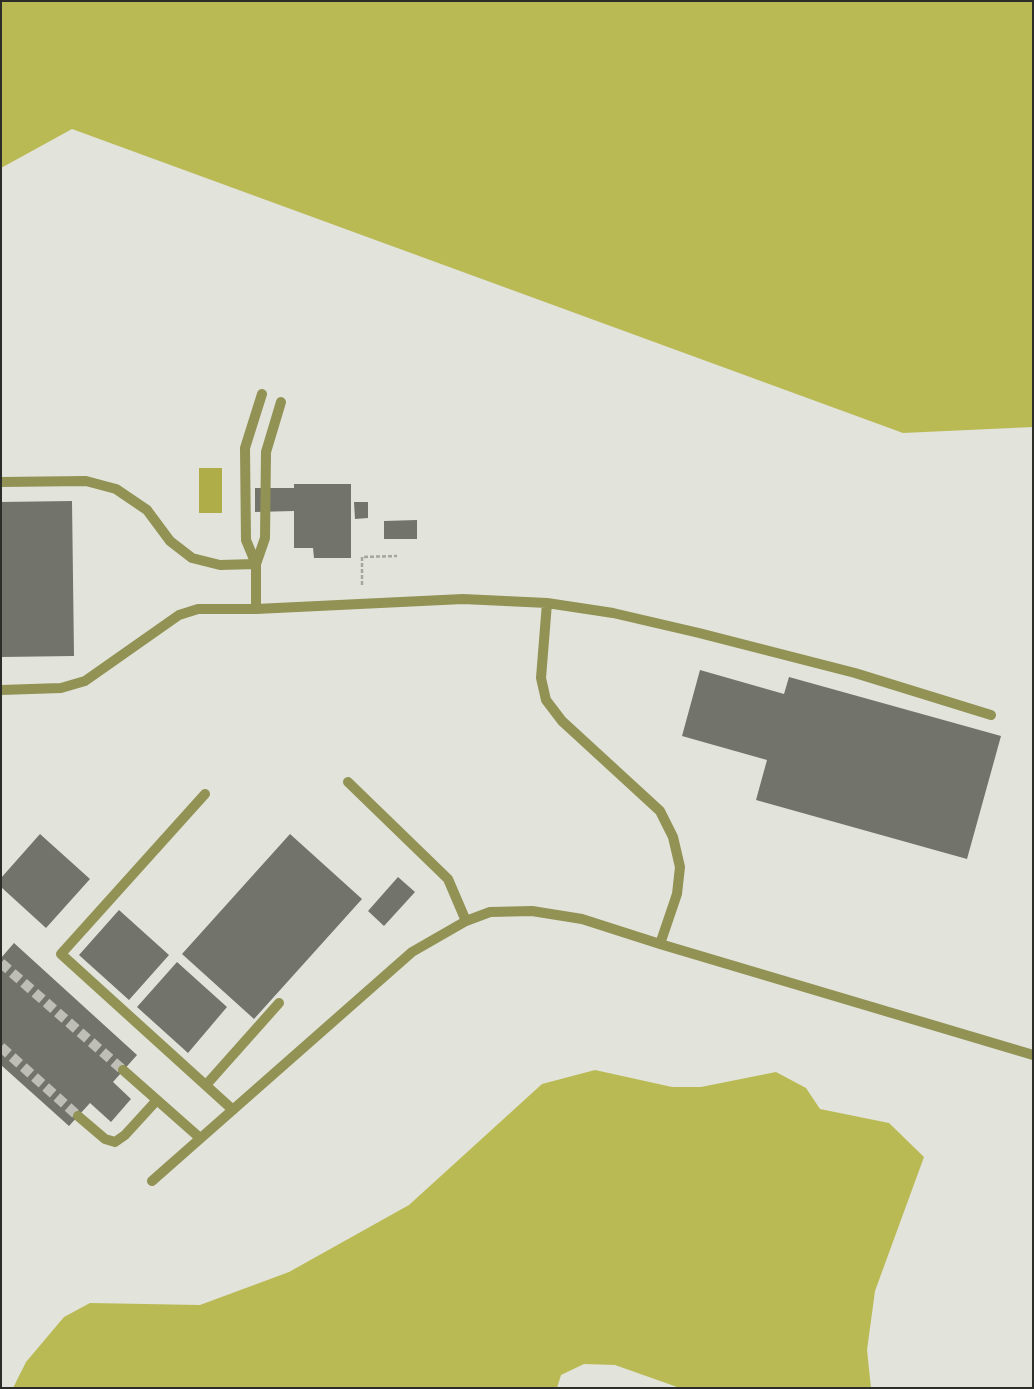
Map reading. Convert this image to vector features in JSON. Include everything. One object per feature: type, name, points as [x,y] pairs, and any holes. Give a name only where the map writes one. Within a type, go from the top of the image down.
[{"type":"lane","points":[[256,564],[246,540],[245,448],[262,394]]},
{"type":"lane","points":[[256,609],[256,564],[265,538],[266,452],[281,402]]},
{"type":"lane","points":[[1,482],[86,480],[116,489],[148,510],[170,541],[192,558],[220,565],[256,564]]},
{"type":"lane","points":[[1,690],[61,688],[85,681],[179,615],[198,609],[256,609],[463,599],[547,603],[613,613],[699,633],[855,673],[991,715]]},
{"type":"lane","points":[[547,603],[541,678],[546,700],[562,721],[660,811],[674,837],[680,867],[677,894],[660,944]]},
{"type":"lane","points":[[348,782],[448,879],[466,921]]},
{"type":"lane","points":[[205,794],[61,954],[233,1110]]},
{"type":"lane","points":[[152,1181],[412,952],[466,921],[490,912],[532,911],[582,919],[660,944],[1033,1055]]},
{"type":"lane","points":[[206,1085],[279,1003]]},
{"type":"lane","points":[[123,1070],[200,1138]]},
{"type":"lane","points":[[78,1116],[105,1139],[115,1142],[125,1135],[157,1100]]},
{"type":"path","points":[[363,604],[362,557],[397,556]]},
{"type":"shaded area","points":[[1,1],[1033,1],[1033,427],[903,433],[72,129],[1,168]]},
{"type":"shaded area","points":[[199,468],[222,468],[222,513],[199,513]]},
{"type":"shaded area","points":[[595,1070],[672,1087],[701,1087],[776,1072],[806,1088],[820,1109],[889,1123],[924,1157],[875,1291],[867,1350],[871,1388],[680,1388],[615,1365],[584,1364],[561,1375],[557,1388],[13,1388],[26,1362],[64,1317],[90,1303],[200,1305],[289,1272],[409,1205],[542,1084]]},
{"type":"building","points":[[294,484],[351,484],[351,558],[314,558],[313,548],[294,548],[294,511],[255,512],[255,488],[294,488]]},
{"type":"building","points":[[72,501],[74,656],[1,657],[1,502]]},
{"type":"building","points":[[354,502],[368,502],[368,518],[355,519]]},
{"type":"building","points":[[417,520],[417,539],[384,539],[384,521]]},
{"type":"building","points":[[700,670],[784,694],[789,677],[1001,736],[967,859],[756,800],[767,760],[682,736]]},
{"type":"building","points":[[40,834],[90,879],[46,928],[1,887],[1,878]]},
{"type":"building","points":[[290,834],[362,899],[254,1019],[182,954]]},
{"type":"building","points":[[398,877],[415,892],[384,926],[368,911]]},
{"type":"building","points":[[119,910],[169,955],[129,1000],[79,955]]},
{"type":"building","points":[[14,943],[137,1055],[113,1082],[131,1099],[111,1122],[90,1103],[69,1126],[1,1065],[1,958]]},
{"type":"building","points":[[177,962],[227,1007],[188,1053],[137,1007]]},
{"type":"tunnel","points":[[1,963],[123,1070]]},
{"type":"tunnel","points":[[1,1047],[78,1116]]}]
